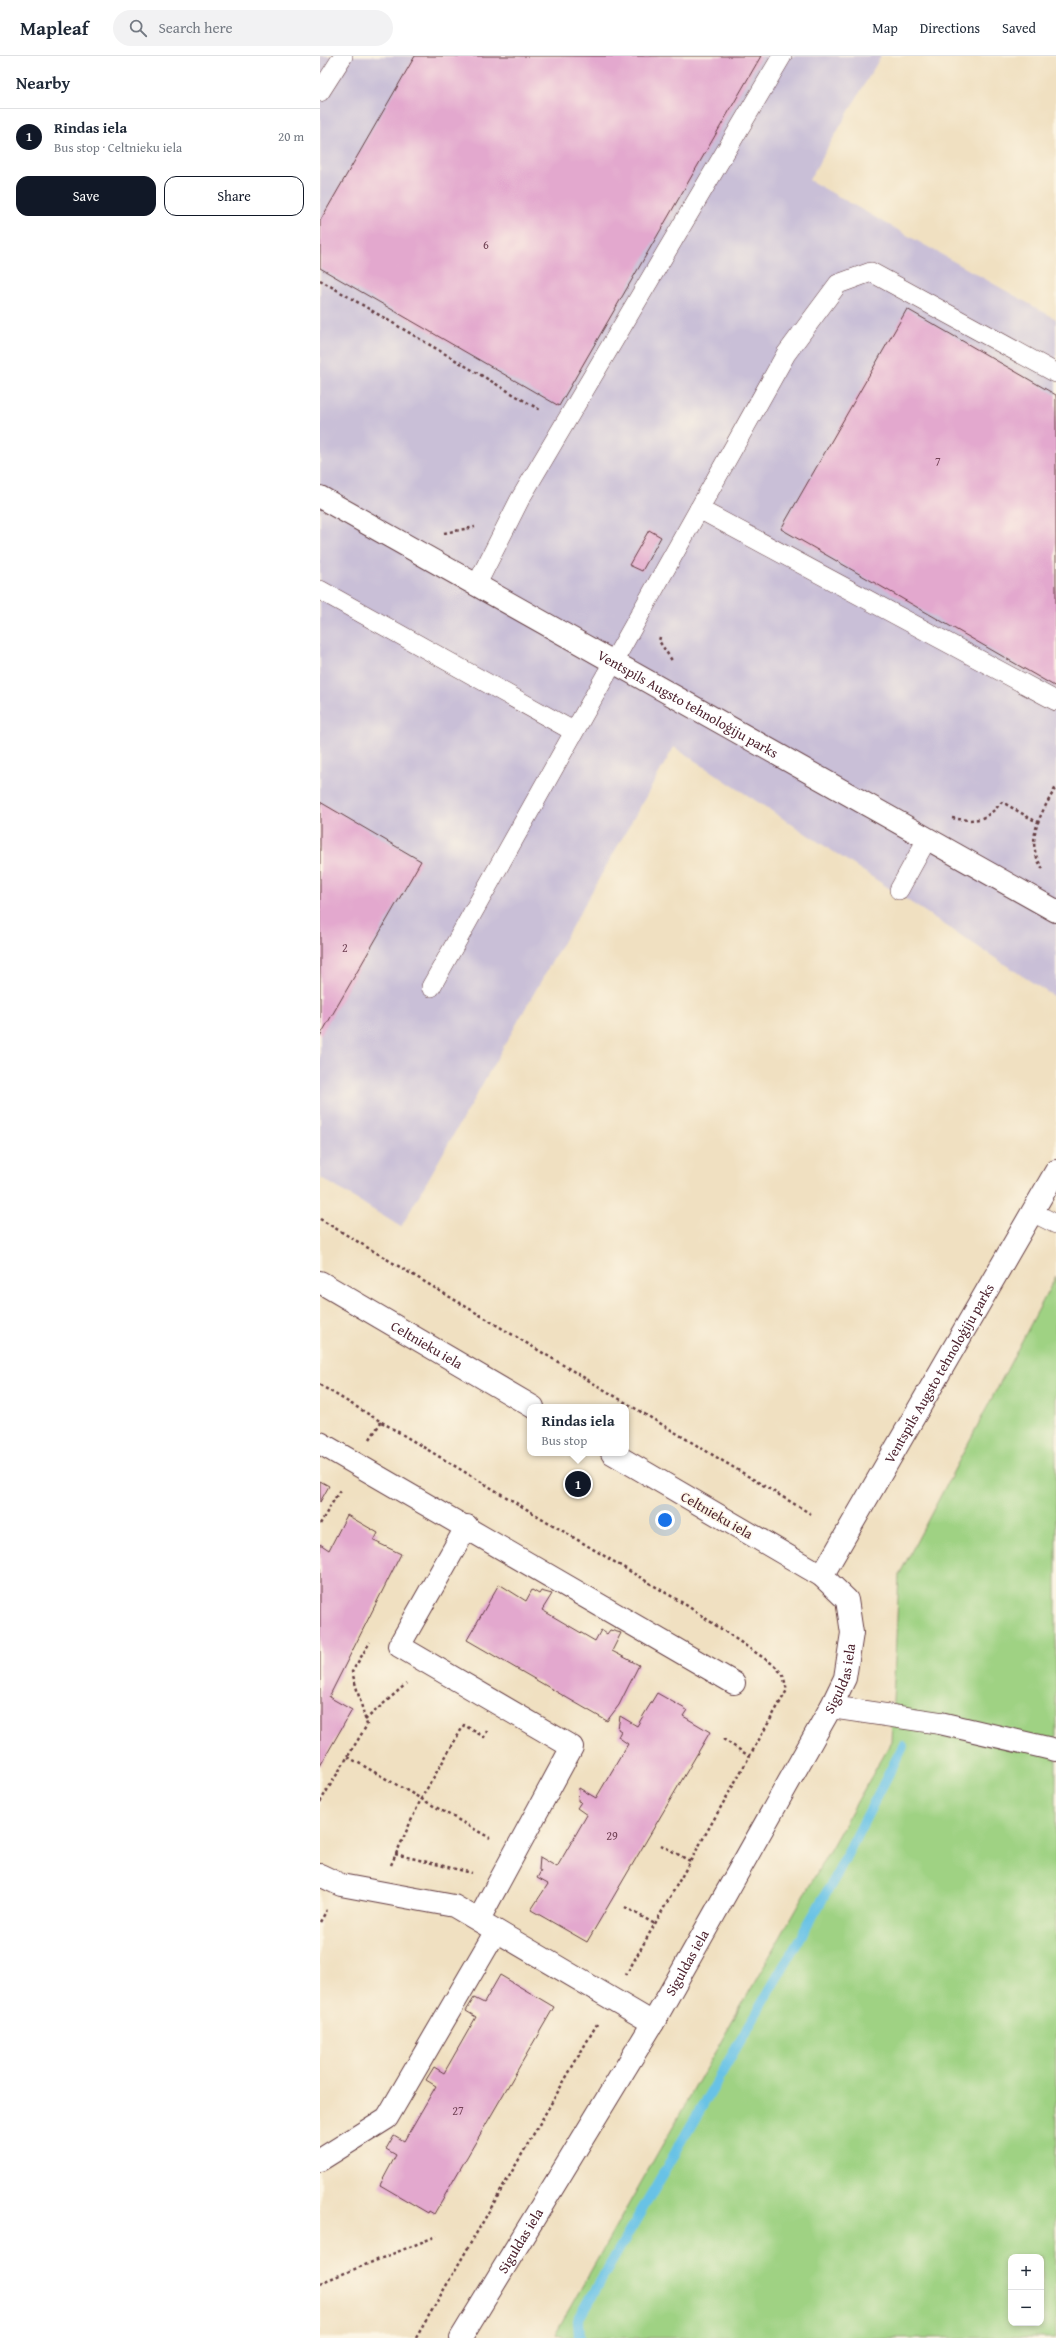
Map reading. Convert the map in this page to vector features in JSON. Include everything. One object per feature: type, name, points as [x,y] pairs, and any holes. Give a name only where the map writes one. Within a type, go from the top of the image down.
[{"type":"street","name":"Ventspils Augsto tehnoloģiju parks","points":[[320,498],[1056,911]]},
{"type":"street","name":"Ventspils Augsto tehnoloģiju parks","points":[[822,1576],[1056,1171]]},
{"type":"street","name":"Celtnieku iela","points":[[320,1282],[528,1404]]},
{"type":"street","points":[[320,1443],[467,1526],[734,1683]]},
{"type":"street","name":"Celtnieku iela","points":[[617,1456],[822,1576]]},
{"type":"street","points":[[467,1526],[399,1646],[572,1748],[478,1919]]},
{"type":"street","name":"Siguldas iela","points":[[461,2338],[653,2023],[831,1707],[845,1678],[852,1633],[847,1600],[822,1576]]},
{"type":"street","points":[[831,1707],[940,1723],[1056,1750]]},
{"type":"street","points":[[320,1875],[341,1885],[381,1891],[454,1906],[653,2023]]},
{"type":"street","points":[[320,2160],[387,2118],[496,1931]]},
{"type":"lane","points":[[320,92],[343,56]]},
{"type":"lane","points":[[476,586],[520,499],[782,56]]},
{"type":"lane","points":[[431,987],[573,731],[786,354],[838,284],[871,272],[1056,373]]},
{"type":"lane","points":[[699,509],[1056,701]]},
{"type":"lane","points":[[320,590],[573,731]]},
{"type":"lane","points":[[899,890],[927,839]]},
{"type":"lane","points":[[1032,1212],[1056,1224]]},
{"type":"path","points":[[320,280],[540,410],[537,416]]},
{"type":"path","points":[[444,532],[476,526],[481,522]]},
{"type":"path","points":[[660,633],[659,641],[673,662],[679,666]]},
{"type":"path","points":[[1044,871],[1037,860],[1033,844],[1036,822],[1056,787]]},
{"type":"path","points":[[951,818],[972,821],[990,816],[1002,802],[1036,822]]},
{"type":"path","points":[[320,1219],[628,1404]]},
{"type":"path","points":[[320,1385],[686,1604],[774,1666],[783,1675],[786,1690],[623,1980]]},
{"type":"path","points":[[629,1405],[811,1514]]},
{"type":"path","points":[[365,1720],[429,1664]]},
{"type":"path","points":[[381,1891],[395,1854],[421,1799],[464,1725],[484,1738],[501,1706]]},
{"type":"path","points":[[723,1739],[749,1756]]},
{"type":"path","points":[[348,1757],[514,1853]]},
{"type":"path","points":[[661,1845],[690,1861]]},
{"type":"path","points":[[395,1854],[499,1880]]},
{"type":"path","points":[[625,1907],[655,1924]]},
{"type":"path","points":[[416,2338],[600,2020]]},
{"type":"path","points":[[320,2283],[437,2236]]},
{"type":"shaded area","points":[[320,56],[881,56],[809,180],[1056,319],[1056,998],[674,747],[401,1227],[320,1177]]},
{"type":"green space","points":[[1056,1276],[1056,2338],[565,2338],[555,2334],[891,1742],[899,1575]]},
{"type":"building","points":[[415,56],[761,56],[559,406],[320,268],[320,221]]},
{"type":"building","points":[[907,309],[1056,395],[1056,687],[781,529]]},
{"type":"building","points":[[649,530],[661,537],[642,571],[629,565]]},
{"type":"building","points":[[320,802],[421,861],[320,1036]]},
{"type":"building","points":[[320,1481],[329,1486],[320,1502]]},
{"type":"building","points":[[347,1515],[378,1533],[374,1541],[401,1554],[329,1697],[352,1710],[320,1766],[320,1544],[329,1550]]},
{"type":"building","points":[[499,1584],[526,1601],[532,1590],[539,1594],[541,1591],[552,1594],[542,1610],[595,1641],[601,1630],[607,1634],[610,1630],[621,1633],[612,1651],[639,1665],[619,1705],[607,1721],[467,1640]]},
{"type":"building","points":[[657,1693],[687,1710],[683,1716],[710,1732],[587,1942],[531,1910],[548,1884],[537,1878],[541,1871],[539,1870],[540,1857],[557,1867],[587,1815],[577,1808],[581,1802],[578,1801],[579,1788],[596,1798],[628,1744],[618,1737],[621,1731],[618,1729],[620,1716],[637,1726]]},
{"type":"building","points":[[500,1975],[554,2007],[434,2214],[429,2211],[428,2213],[380,2185],[396,2155],[386,2149],[394,2135],[404,2141],[436,2086],[426,2080],[434,2067],[444,2073],[476,2017],[466,2011],[474,1998],[484,2003]]},
{"type":"waterway","points":[[579,2338],[578,2320],[836,1876],[903,1746]]},
{"type":"place","name":"Rindas iela","points":[[578,1484]]}]
